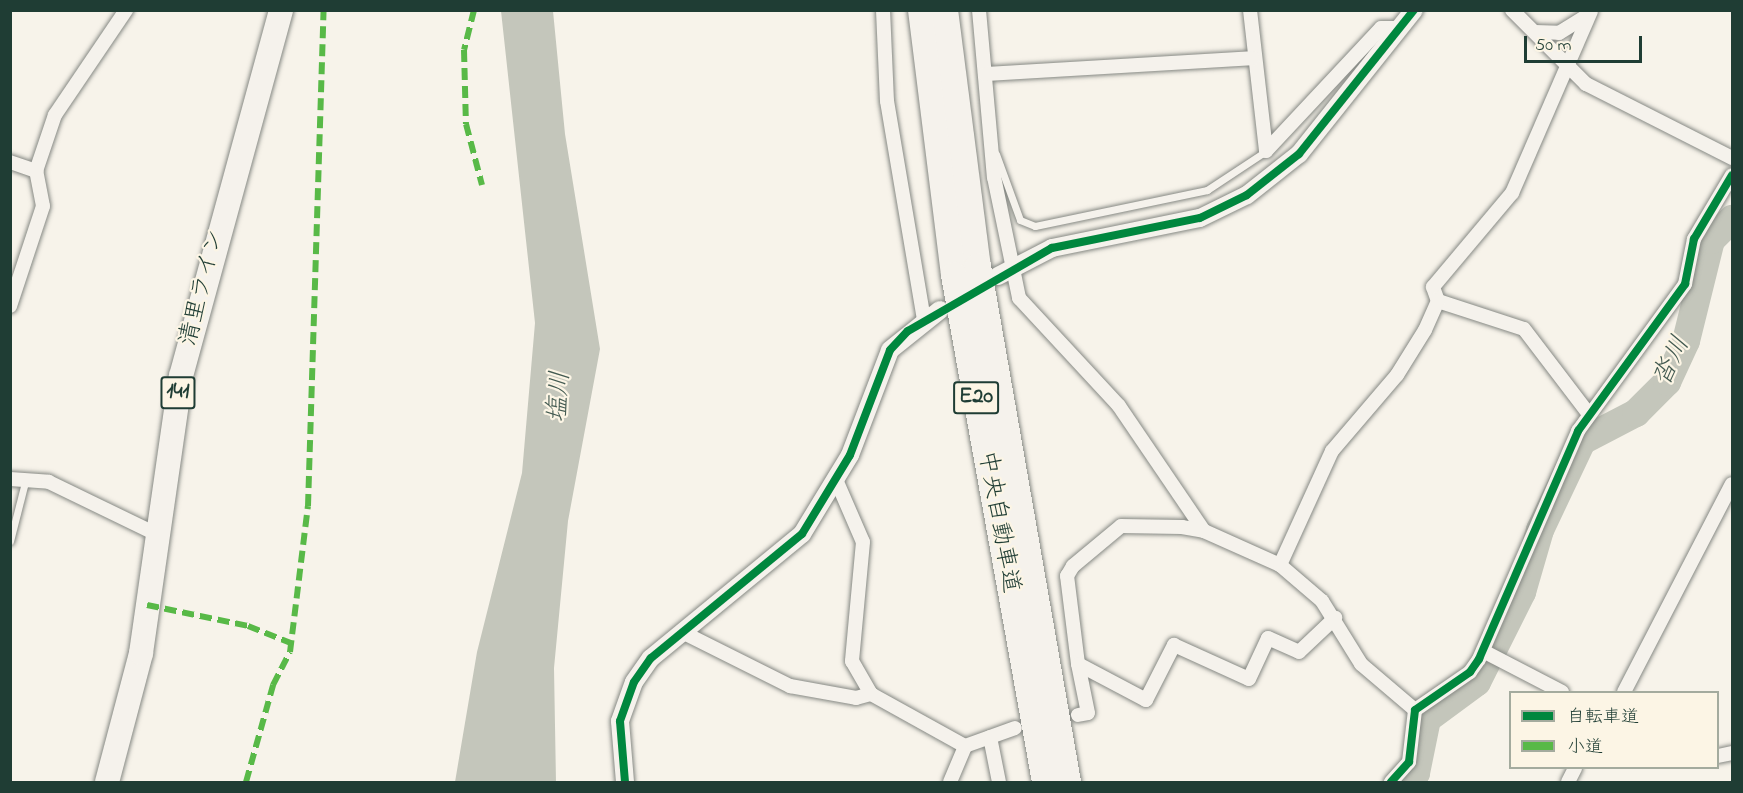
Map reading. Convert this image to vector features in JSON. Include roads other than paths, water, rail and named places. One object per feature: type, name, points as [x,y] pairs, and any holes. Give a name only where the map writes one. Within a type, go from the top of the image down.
[{"type":"highway","name":"清里ライン","points":[[107,783],[141,653],[156,534],[181,376],[282,10]]},
{"type":"highway","name":"中央自動車道","points":[[921,10],[954,275],[1045,783]]},
{"type":"highway","name":"中央自動車道","points":[[945,10],[978,266],[1068,783]]},
{"type":"street","points":[[10,306],[43,206],[36,171],[55,116],[126,10]]},
{"type":"street","points":[[883,10],[887,100],[924,319]]},
{"type":"street","points":[[979,10],[994,177],[1014,266],[1018,298],[1119,406],[1204,531]]},
{"type":"street","points":[[1250,10],[1252,58],[1266,150]]},
{"type":"street","points":[[998,276],[1052,248],[1200,218],[1247,195],[1299,154],[1414,10]]},
{"type":"street","points":[[1512,10],[1586,84],[1732,158]]},
{"type":"street","points":[[1535,32],[1573,28],[1591,11]]},
{"type":"street","points":[[1280,565],[1332,451],[1397,375],[1438,301],[1434,287],[1512,193],[1566,64],[1591,11]]},
{"type":"street","points":[[1266,150],[1381,28],[1400,28]]},
{"type":"street","points":[[985,74],[1252,58]]},
{"type":"street","points":[[10,162],[36,171]]},
{"type":"street","points":[[1391,783],[1409,762],[1415,710],[1470,672],[1483,651],[1551,486],[1588,413],[1685,284],[1694,239],[1732,175]]},
{"type":"street","points":[[1438,301],[1524,329],[1588,413]]},
{"type":"street","points":[[625,783],[624,705],[651,658],[802,534],[837,482],[890,350],[924,319],[940,310]]},
{"type":"street","points":[[10,479],[25,482],[49,482],[156,534]]},
{"type":"street","points":[[837,482],[863,542],[852,661],[871,694],[965,746]]},
{"type":"street","points":[[1625,691],[1732,484]]},
{"type":"street","points":[[1078,715],[1088,713],[1078,664],[1067,576],[1073,566],[1121,526],[1204,531],[1280,565],[1335,618],[1361,664],[1415,710]]},
{"type":"street","points":[[1078,664],[1146,700],[1174,645],[1249,679],[1268,638],[1299,652],[1335,618]]},
{"type":"street","points":[[684,633],[790,686],[856,698],[871,694]]},
{"type":"street","points":[[1483,651],[1558,691]]},
{"type":"street","points":[[950,783],[965,746],[1015,728]]},
{"type":"street","points":[[990,737],[999,783]]},
{"type":"street","points":[[1568,783],[1575,769]]},
{"type":"lane","points":[[993,148],[1020,220],[1035,226],[1207,190],[1266,150]]},
{"type":"lane","points":[[10,541],[25,482]]},
{"type":"water","name":"塩川","points":[[501,11],[553,11],[565,134],[600,349],[568,521],[554,668],[556,782],[455,782],[477,652],[522,473],[535,323]]},
{"type":"waterway","name":"沓川","points":[[1408,782],[1416,773],[1427,719],[1477,682],[1522,592],[1540,530],[1582,441],[1636,413],[1667,382],[1686,341],[1711,240],[1732,219]]}]
